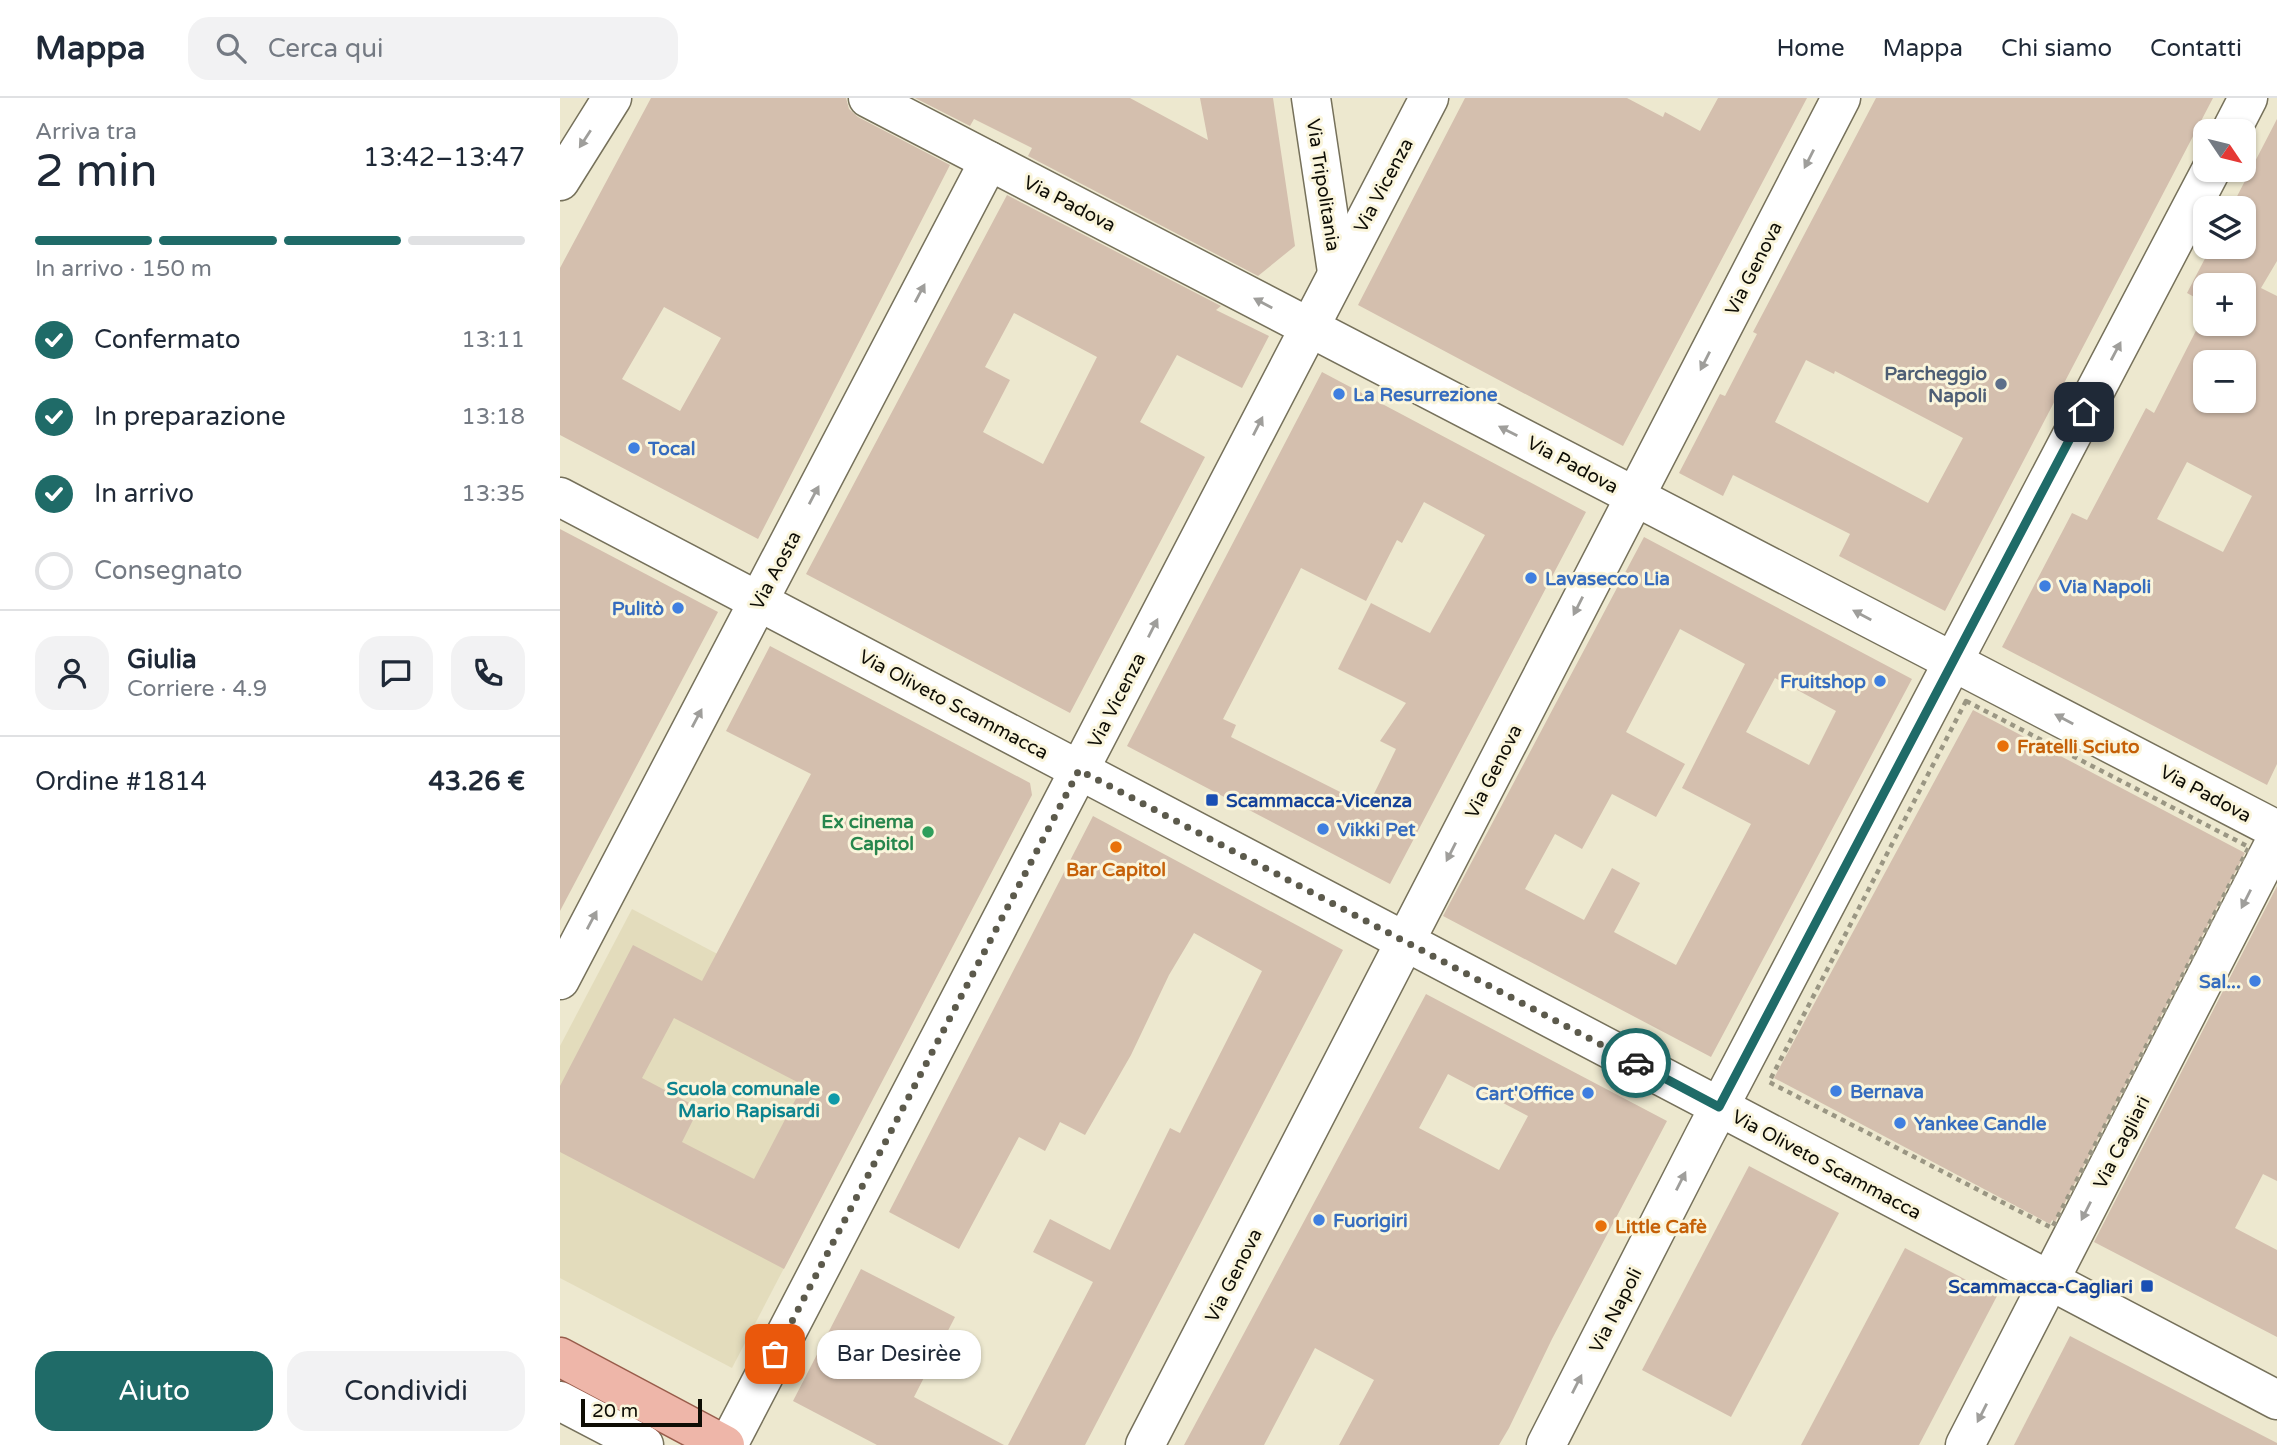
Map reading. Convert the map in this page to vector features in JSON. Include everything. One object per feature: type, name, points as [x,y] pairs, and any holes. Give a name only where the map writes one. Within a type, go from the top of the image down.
[{"type":"main road","points":[[560,1357],[727,1445]]},
{"type":"street","points":[[560,181],[612,98]]},
{"type":"street","name":"Via Padova","points":[[868,98],[2277,830]]},
{"type":"street","name":"Via Tripolitania","points":[[1311,98],[1337,272]]},
{"type":"street","name":"Via Vicenza","points":[[727,1445],[1429,98]]},
{"type":"street","name":"Via Genova","points":[[1146,1445],[1841,98]]},
{"type":"street","points":[[2237,119],[2248,98]]},
{"type":"street","name":"Via Aosta","points":[[560,980],[989,161]]},
{"type":"street","name":"Via Napoli","points":[[1546,1445],[1723,1099],[2205,182]]},
{"type":"street","points":[[560,477],[762,593]]},
{"type":"street","name":"Via Oliveto Scammacca","points":[[560,497],[762,593],[2054,1272],[2277,1400]]},
{"type":"street","name":"Via Cagliari","points":[[1965,1445],[2277,838]]},
{"type":"street","points":[[2054,1272],[2277,1379]]},
{"type":"street","points":[[560,1401],[644,1445]]},
{"type":"path","points":[[1966,701],[2249,847],[2052,1228],[1769,1082],[1966,701]]},
{"type":"shaded area","points":[[632,909],[898,1049],[732,1368],[560,1278],[560,1046]]},
{"type":"building","points":[[651,98],[846,98],[849,109],[858,117],[950,165],[758,539],[560,435],[560,268]],"holes":[[[664,307],[721,338],[680,411],[622,379]]]},
{"type":"building","points":[[915,98],[1130,98],[1208,140],[1200,98],[1273,98],[1295,246],[1258,276],[1028,156],[1032,148],[974,119],[970,126]]},
{"type":"building","points":[[1465,98],[1627,98],[1663,117],[1665,112],[1700,131],[1718,98],[1807,98],[1623,446],[1358,305]]},
{"type":"building","points":[[1876,98],[2213,98],[2202,119],[2193,119],[2193,136],[1945,611],[1839,556],[1850,534],[1733,475],[1723,496],[1679,473],[1720,394],[1725,396],[1757,334],[1753,332]],"holes":[[[1806,360],[1834,374],[1835,371],[1963,438],[1928,503],[1775,422]]]},
{"type":"building","points":[[2277,119],[2277,261],[2261,288],[2277,296],[2277,764],[2267,785],[2002,647],[2072,513],[2087,520],[2146,408],[2154,413],[2193,336],[2256,336],[2256,273],[2197,273],[2205,259],[2256,259],[2256,196],[2237,196],[2244,182],[2256,182],[2256,160]],"holes":[[[2187,462],[2252,496],[2223,552],[2157,519]]]},
{"type":"building","points":[[1007,195],[1221,306],[1216,310],[1269,336],[1242,388],[1177,355],[1140,422],[1205,457],[1070,713],[806,574]],"holes":[[[1014,313],[1097,357],[1043,464],[983,432],[1010,380],[985,367]]]},
{"type":"building","points":[[2193,282],[2193,296],[2187,293]]},
{"type":"building","points":[[1322,372],[1586,512],[1390,884],[1127,746]],"holes":[[[1424,502],[1485,535],[1430,633],[1371,603],[1338,669],[1406,703],[1380,741],[1396,749],[1368,806],[1231,737],[1236,725],[1223,719],[1301,568],[1366,601],[1397,540],[1402,543]]]},
{"type":"building","points":[[560,529],[718,612],[560,911]]},
{"type":"building","points":[[1644,537],[1912,679],[1711,1057],[1443,916]],"holes":[[[1680,629],[1745,664],[1682,788],[1751,824],[1676,965],[1614,932],[1640,883],[1612,868],[1584,920],[1525,889],[1555,834],[1582,849],[1612,794],[1656,817],[1685,764],[1626,732]],[[1775,678],[1836,711],[1809,765],[1746,732]]]},
{"type":"building","points":[[770,646],[1030,783],[1032,795],[784,1269],[560,1152],[560,1086],[633,945],[702,981],[811,774],[726,731]],"holes":[[[674,1018],[803,1085],[754,1179],[682,1142],[699,1108],[642,1078]]]},
{"type":"building","points":[[1973,710],[2245,853],[2055,1222],[2052,1220],[2050,1224],[1774,1078]]},
{"type":"building","points":[[1093,816],[1343,950],[1085,1445],[1008,1445],[1093,1282],[1033,1252],[1050,1219],[1110,1250],[1170,1128],[1180,1133],[1262,971],[1194,933],[1169,975],[1131,1055],[1085,1135],[1060,1122],[1045,1151],[1019,1137],[959,1249],[889,1212]]},
{"type":"building","points":[[2277,886],[2277,1181],[2263,1174],[2235,1228],[2277,1250],[2277,1337],[2094,1242]]},
{"type":"building","points":[[1426,994],[1667,1121],[1499,1445],[1339,1445],[1374,1380],[1315,1348],[1264,1445],[1184,1445]],"holes":[[[1448,1074],[1528,1116],[1499,1170],[1419,1128]]]},
{"type":"building","points":[[1749,1166],[1839,1213],[1731,1417],[1642,1370]]},
{"type":"building","points":[[1905,1248],[1997,1296],[1919,1445],[1801,1445]]},
{"type":"building","points":[[861,1269],[955,1317],[914,1397],[1004,1445],[877,1445],[793,1401]]},
{"type":"building","points":[[2070,1336],[2277,1443],[2277,1445],[2014,1445]]},
{"type":"way so far","points":[[775,1354],[1079,770],[1636,1063]]},
{"type":"place","name":"Parcheggio Napoli","points":[[2001,384]]},
{"type":"place","name":"La Resurrezione","points":[[1339,394]]},
{"type":"place","name":"Tocal","points":[[634,448]]},
{"type":"place","name":"Lavasecco Lia","points":[[1531,578]]},
{"type":"place","name":"Via Napoli","points":[[2045,586]]},
{"type":"place","name":"Pulitò","points":[[678,608]]},
{"type":"place","name":"Fruitshop","points":[[1880,681]]},
{"type":"place","name":"Fratelli Sciuto","points":[[2003,746]]},
{"type":"place","name":"Scammacca-Vicenza","points":[[1212,800]]},
{"type":"place","name":"Vikki Pet","points":[[1323,829]]},
{"type":"place","name":"Ex cinema Capitol","points":[[928,832]]},
{"type":"place","name":"Bar Capitol","points":[[1116,847]]},
{"type":"place","name":"Sal...","points":[[2255,981]]},
{"type":"place","name":"Bernava","points":[[1836,1091]]},
{"type":"place","name":"Cart'Office","points":[[1588,1093]]},
{"type":"place","name":"Scuola comunale Mario Rapisardi","points":[[834,1099]]},
{"type":"place","name":"Yankee Candle","points":[[1900,1123]]},
{"type":"place","name":"Fuorigiri","points":[[1319,1220]]},
{"type":"place","name":"Little Cafè","points":[[1601,1226]]},
{"type":"place","name":"Scammacca-Cagliari","points":[[2147,1286]]},
{"type":"place","name":"Bar Desirèe","points":[[775,1354]]},
{"type":"route","points":[[1636,1063],[1719,1107],[2084,412]]}]
